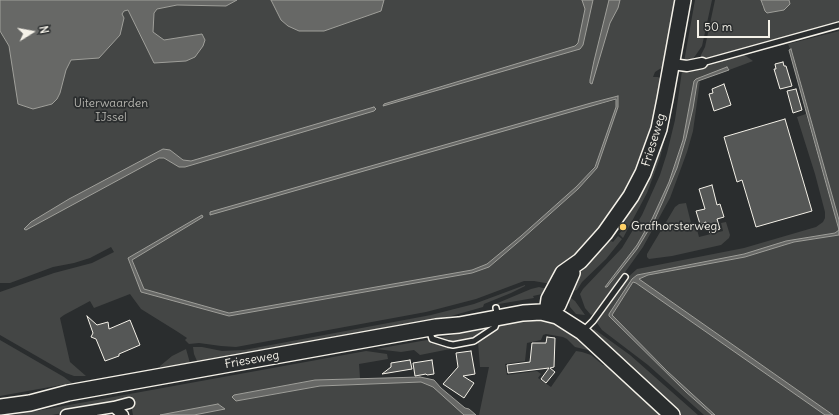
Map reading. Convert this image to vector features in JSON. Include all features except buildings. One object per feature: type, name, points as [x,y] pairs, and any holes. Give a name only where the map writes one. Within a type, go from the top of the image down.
[{"type":"main road","name":"Frieseweg","points":[[0,407],[30,403],[68,393],[432,327],[459,325],[497,313],[535,312],[551,307],[563,273],[580,261],[597,244],[613,223],[640,181],[659,129],[683,0]]},
{"type":"main road","points":[[551,307],[561,319],[582,332],[672,415]]},
{"type":"main road","name":"Frieseweg","points":[[0,399],[29,395],[68,393]]},
{"type":"street","points":[[672,64],[687,66],[702,63]]},
{"type":"street","points":[[66,415],[129,403]]},
{"type":"street","points":[[114,407],[123,415]]},
{"type":"lane","points":[[702,63],[839,25]]},
{"type":"lane","points":[[582,332],[594,320],[625,277]]},
{"type":"green space","name":"Uiterwaarden IJssel","points":[[0,0],[678,0],[666,65],[655,72],[653,77],[658,77],[663,81],[655,121],[636,174],[611,217],[551,284],[524,281],[476,299],[426,312],[236,347],[199,343],[189,344],[185,340],[187,338],[141,309],[130,294],[94,308],[90,301],[60,318],[70,362],[86,376],[74,376],[66,373],[0,335],[0,292],[54,273],[92,263],[114,252],[111,247],[90,258],[53,267],[10,283],[0,283]],"holes":[[[618,96],[618,107],[597,168],[578,189],[489,267],[472,273],[229,316],[142,292],[128,258],[202,215],[202,217],[132,259],[144,289],[229,313],[472,270],[487,264],[521,236],[576,187],[595,166],[616,107],[616,100],[592,106],[591,103]]]},
{"type":"green space","points":[[695,0],[712,0],[702,46],[691,62],[684,62]]},
{"type":"green space","points":[[715,0],[761,0],[763,8],[790,4],[789,0],[839,0],[839,23],[704,59],[701,58],[701,55],[705,47]]},
{"type":"green space","points":[[839,31],[839,220],[792,51],[788,44]]},
{"type":"green space","points":[[743,55],[753,61],[694,81],[683,140],[669,182],[652,219],[637,245],[605,287],[607,287],[637,249],[654,221],[677,168],[693,108],[696,84],[700,81],[693,131],[670,198],[643,247],[596,313],[591,315],[585,308],[580,294],[622,248],[642,215],[660,175],[667,153],[675,120],[682,71]]},
{"type":"green space","points":[[677,76],[670,119],[660,158],[647,193],[623,238],[619,234],[624,228],[623,226]]},
{"type":"green space","points":[[806,114],[839,231],[835,233],[786,241],[744,254],[637,275],[609,316],[686,392],[712,415],[704,415],[648,365],[602,330],[597,321],[627,278],[637,269],[744,248],[816,227],[823,222],[825,212],[797,117]]},
{"type":"green space","points":[[686,203],[691,223],[695,222],[699,237],[723,231],[721,223],[726,222],[730,235],[729,238],[721,245],[672,256],[649,259],[647,254],[675,207],[679,204]]},
{"type":"green space","points":[[839,235],[839,415],[833,415],[639,280],[639,277],[745,257],[794,242]]},
{"type":"green space","points":[[618,236],[622,239],[606,259],[582,282],[577,290],[569,291],[580,268],[611,241],[613,242]]},
{"type":"green space","points":[[633,282],[825,415],[715,415],[667,371],[612,316]]},
{"type":"green space","points":[[525,285],[511,293],[484,304],[483,307],[430,322],[197,361],[194,354],[193,347],[202,347],[222,351],[244,350],[431,315],[474,304]]},
{"type":"green space","points":[[539,287],[547,289],[542,294],[533,296],[534,298],[493,305],[531,289]]},
{"type":"green space","points":[[568,296],[575,301],[585,315],[576,314],[570,307]]},
{"type":"green space","points":[[537,315],[567,328],[592,351],[575,347],[563,337],[546,334],[543,335],[541,340],[527,343],[525,361],[505,364],[507,375],[537,371],[541,374],[538,378],[551,387],[576,351],[582,352],[591,355],[603,365],[610,366],[664,415],[479,415],[489,367],[480,367],[478,342],[496,330],[502,321]]},
{"type":"green space","points":[[486,329],[480,335],[472,339],[452,342],[437,338]]},
{"type":"green space","points":[[594,329],[630,355],[698,415],[680,415],[627,363],[613,356],[593,332]]},
{"type":"green space","points":[[0,340],[64,377],[72,383],[0,396]]},
{"type":"green space","points":[[427,340],[446,346],[450,349],[420,355],[414,350],[401,352],[376,349]]},
{"type":"green space","points":[[186,349],[190,363],[160,367],[172,356]]},
{"type":"green space","points":[[366,351],[387,354],[388,359],[359,364],[360,378],[315,380],[234,395],[232,397],[236,401],[320,386],[421,382],[433,387],[464,415],[194,415],[225,409],[218,404],[160,415],[133,415],[130,400],[52,415],[14,415]]},
{"type":"shaded area","points":[[0,0],[237,0],[226,6],[177,5],[157,9],[154,13],[153,32],[164,40],[202,34],[205,40],[203,46],[195,57],[186,61],[154,63],[128,10],[124,11],[122,14],[124,18],[120,35],[99,58],[71,60],[66,70],[57,99],[52,104],[33,109],[18,104],[9,46],[0,31]]},
{"type":"shaded area","points":[[271,0],[384,0],[381,11],[324,31],[299,31],[288,26],[281,20]]},
{"type":"shaded area","points":[[582,0],[593,0],[583,45],[580,49],[383,106],[384,104],[575,46],[578,43],[585,9]]},
{"type":"shaded area","points":[[609,0],[620,0],[618,8],[610,23],[592,84],[590,83],[590,80]]},
{"type":"shaded area","points":[[761,0],[789,0],[790,4],[784,10],[767,13]]},
{"type":"shaded area","points":[[791,49],[839,220],[839,230],[789,50]]},
{"type":"shaded area","points":[[727,67],[729,70],[698,81],[686,138],[677,168],[654,221],[637,249],[607,287],[605,287],[637,245],[652,219],[669,182],[683,140],[694,81]]},
{"type":"shaded area","points":[[618,96],[618,107],[597,168],[578,189],[489,267],[472,273],[229,316],[141,292],[128,258],[202,215],[203,217],[132,260],[144,289],[229,313],[472,270],[487,264],[521,236],[576,187],[595,167],[616,107],[616,99],[210,215],[210,212]]},
{"type":"shaded area","points":[[374,107],[376,109],[374,111],[185,167],[179,167],[164,158],[159,158],[26,230],[24,229],[31,222],[69,199],[163,149],[170,150],[183,160],[191,161]]},
{"type":"shaded area","points":[[839,230],[839,235],[794,242],[745,257],[648,275],[639,279],[833,415],[825,415],[633,282],[612,315],[667,371],[715,415],[712,415],[686,392],[609,316],[632,279],[637,275],[744,254],[786,241],[835,233]]},
{"type":"shaded area","points":[[420,377],[434,380],[441,388],[465,408],[469,409],[476,415],[464,415],[433,387],[421,382],[320,386],[236,401],[232,397],[234,395],[315,380]]},
{"type":"shaded area","points":[[218,404],[225,409],[194,415],[160,415]]},
{"type":"place","name":"Grafhorsterweg","points":[[623,227]]}]
